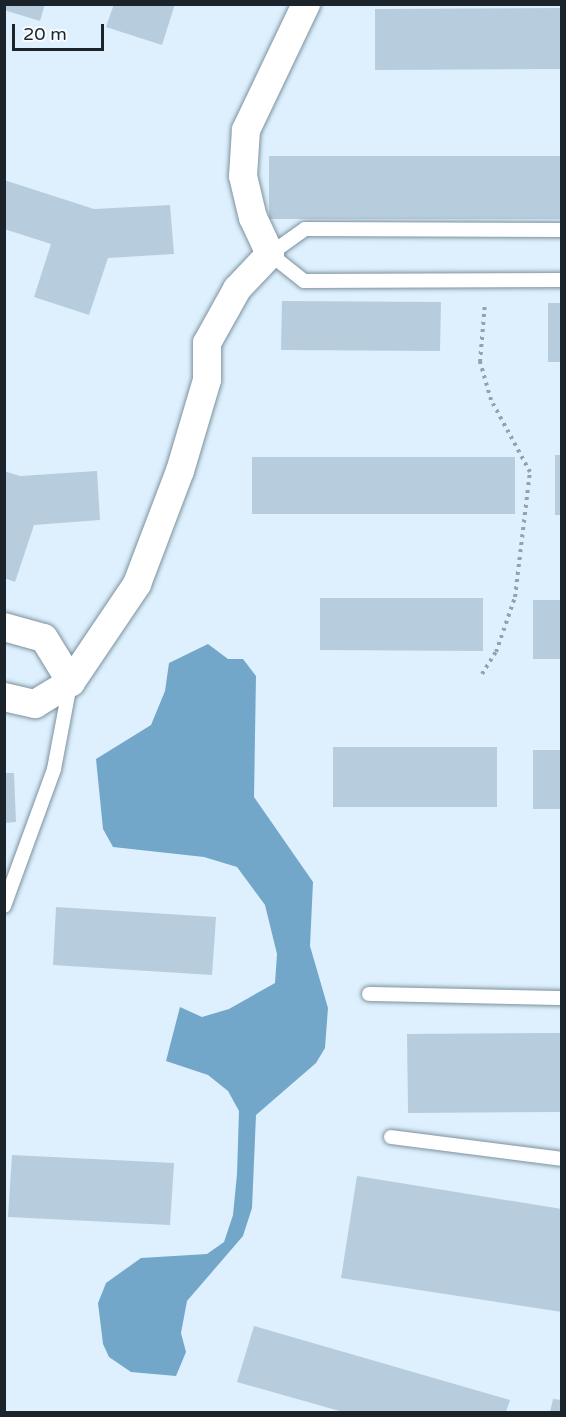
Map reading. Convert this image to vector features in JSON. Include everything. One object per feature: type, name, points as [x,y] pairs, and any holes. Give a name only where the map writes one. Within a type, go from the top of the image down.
[{"type":"street","points":[[4,697],[35,704],[70,682],[137,584],[180,471],[207,380],[207,343],[237,289],[270,254],[253,218],[243,176],[246,130],[306,4]]},
{"type":"street","points":[[4,627],[44,638],[70,682]]},
{"type":"lane","points":[[561,230],[305,229],[270,254],[304,281],[561,280]]},
{"type":"lane","points":[[4,906],[54,768],[70,682]]},
{"type":"lane","points":[[369,994],[561,998]]},
{"type":"lane","points":[[392,1137],[561,1159]]},
{"type":"path","points":[[482,674],[496,652],[515,597],[530,472],[491,400],[480,362],[487,281]]},
{"type":"water","points":[[208,644],[228,659],[243,659],[256,676],[254,797],[313,882],[310,946],[328,1008],[325,1048],[316,1063],[256,1115],[252,1208],[243,1236],[187,1301],[181,1333],[186,1352],[176,1376],[131,1372],[109,1357],[103,1344],[98,1303],[106,1283],[141,1258],[207,1254],[224,1242],[233,1215],[239,1111],[228,1091],[208,1075],[166,1061],[180,1007],[202,1017],[229,1009],[275,983],[277,954],[265,905],[237,867],[204,857],[113,847],[103,829],[96,759],[151,725],[165,691],[169,663]]},
{"type":"building","points":[[4,4],[45,4],[40,21],[4,10]]},
{"type":"building","points":[[114,4],[175,4],[162,45],[106,27]]},
{"type":"building","points":[[562,8],[562,69],[375,70],[375,9]]},
{"type":"building","points":[[269,156],[562,156],[562,219],[269,219]]},
{"type":"building","points":[[4,180],[94,209],[170,205],[174,254],[108,258],[89,315],[34,297],[51,244],[4,229]]},
{"type":"building","points":[[282,301],[441,302],[440,351],[281,350]]},
{"type":"building","points":[[548,303],[562,303],[562,362],[548,362]]},
{"type":"building","points":[[555,455],[562,455],[562,515],[555,515]]},
{"type":"building","points":[[252,457],[515,457],[515,514],[252,514]]},
{"type":"building","points":[[4,471],[20,476],[97,471],[100,520],[34,525],[15,582],[4,578]]},
{"type":"building","points":[[320,598],[483,598],[483,651],[320,650]]},
{"type":"building","points":[[533,600],[562,600],[562,659],[533,659]]},
{"type":"building","points":[[333,747],[497,747],[497,807],[333,807]]},
{"type":"building","points":[[533,750],[562,750],[562,809],[533,809]]},
{"type":"building","points":[[4,773],[14,773],[16,822],[4,823]]},
{"type":"building","points":[[56,907],[216,917],[212,975],[53,965]]},
{"type":"building","points":[[562,1033],[562,1112],[408,1113],[407,1034]]},
{"type":"building","points":[[12,1155],[174,1163],[170,1225],[8,1217]]},
{"type":"building","points":[[357,1176],[562,1209],[562,1312],[341,1278]]},
{"type":"building","points":[[254,1326],[510,1400],[506,1412],[343,1412],[237,1382]]},
{"type":"building","points":[[553,1399],[562,1400],[562,1412],[550,1412]]}]
